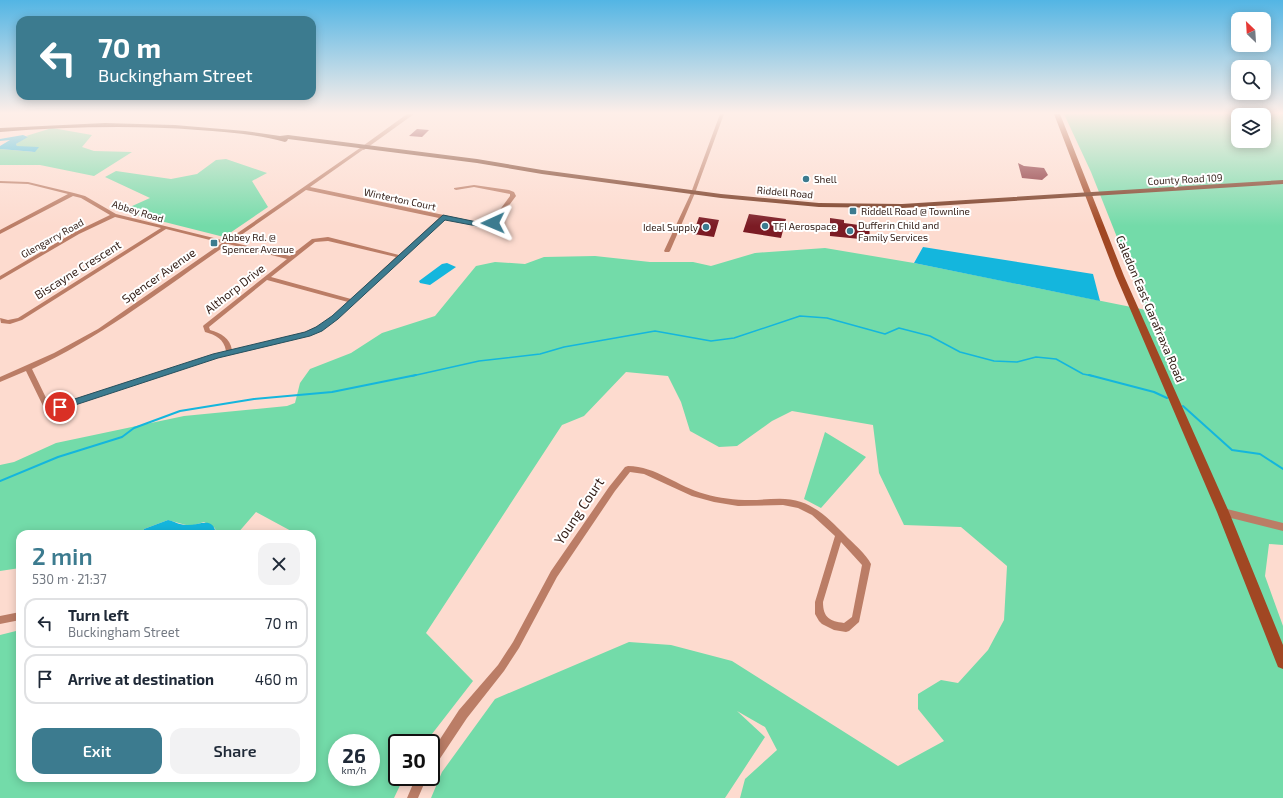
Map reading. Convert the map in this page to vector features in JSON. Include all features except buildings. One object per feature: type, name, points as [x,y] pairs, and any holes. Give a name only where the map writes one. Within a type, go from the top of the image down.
[{"type":"main road","name":"Riddell Road","points":[[386,151],[475,164],[482,163],[694,193],[819,205],[902,206],[1089,195]]},
{"type":"main road","name":"Caledon East Garafraxa Road","points":[[1072,151],[1120,276],[1223,512],[1283,662]]},
{"type":"main road","name":"County Road 109","points":[[1089,195],[1283,182]]},
{"type":"street","name":"Spencer Avenue","points":[[0,380],[56,356],[100,330],[359,151]]},
{"type":"street","points":[[667,251],[694,193],[709,151]]},
{"type":"street","name":"Abbey Road","points":[[1,183],[28,183],[72,194],[83,198],[114,215],[290,258]]},
{"type":"street","name":"Winterton Court","points":[[305,188],[482,225],[490,225],[494,222],[513,196],[512,193],[507,191],[474,186],[456,189]]},
{"type":"street","points":[[0,232],[72,194]]},
{"type":"street","name":"Glengarry Road","points":[[0,278],[77,234],[114,215]]},
{"type":"street","points":[[28,368],[46,406],[51,409],[229,352],[307,334],[328,323],[402,257],[443,217]]},
{"type":"street","name":"Biscayne Crescent","points":[[0,320],[6,323],[20,319],[165,228]]},
{"type":"street","name":"Althorp Drive","points":[[229,352],[223,336],[218,333],[207,331],[206,326],[314,240],[322,238],[402,257]]},
{"type":"street","points":[[266,278],[352,301]]},
{"type":"street","name":"Young Court","points":[[440,748],[463,714],[501,668],[516,645],[554,574],[612,489],[628,469],[636,468],[645,471],[686,491],[717,500],[744,503],[796,503],[821,518],[839,536],[867,564],[856,619],[846,628],[833,627],[824,620],[818,611],[839,536]]},
{"type":"street","points":[[1223,512],[1283,527]]},
{"type":"street","points":[[0,620],[16,617]]},
{"type":"street","points":[[412,798],[418,786]]},
{"type":"green space","points":[[0,151],[35,152],[33,151],[132,152],[94,176],[40,165],[0,165]]},
{"type":"green space","points":[[1081,151],[1283,151],[1283,545],[1269,544],[1265,576],[1283,626],[1283,798],[740,798],[745,779],[777,750],[765,727],[737,711],[765,737],[725,798],[431,798],[436,786],[440,786],[440,777],[442,772],[495,699],[629,642],[671,645],[732,661],[898,766],[944,741],[918,709],[918,694],[941,680],[958,683],[988,650],[1004,620],[1007,566],[961,527],[904,525],[879,473],[873,425],[792,411],[772,421],[737,446],[719,447],[690,431],[681,402],[668,376],[626,372],[584,416],[562,425],[426,633],[473,681],[432,734],[388,734],[388,786],[400,786],[394,798],[0,798],[0,635],[16,631],[16,782],[316,782],[316,530],[289,530],[256,512],[240,530],[215,530],[215,528],[204,522],[194,525],[186,525],[168,520],[144,530],[16,530],[16,569],[0,571],[0,465],[14,462],[56,443],[184,416],[287,406],[295,403],[300,383],[310,369],[351,353],[382,333],[435,316],[476,266],[495,262],[525,264],[544,257],[595,256],[650,262],[693,262],[711,266],[755,253],[825,248],[914,263],[1146,310]]},
{"type":"green space","points":[[226,159],[267,173],[252,181],[268,207],[224,237],[121,211],[150,198],[105,177],[116,171],[171,179],[197,174],[216,160]]},
{"type":"green space","points":[[825,432],[866,457],[821,508],[804,499]]},
{"type":"water","points":[[923,247],[1093,274],[1100,301],[914,263]]},
{"type":"water","points":[[447,263],[456,267],[430,285],[420,283],[419,281],[442,264]]},
{"type":"water","points":[[168,520],[183,525],[209,523],[215,530],[144,530]]},
{"type":"waterway","points":[[412,376],[479,361],[540,354],[564,347],[655,331],[711,341],[734,338],[800,316],[827,318],[885,334],[899,328],[930,336],[960,352],[994,361],[1017,362],[1036,357],[1056,359],[1083,374],[1092,376]]},
{"type":"waterway","points":[[0,481],[58,457],[122,437],[134,428],[180,411],[254,399],[332,392],[416,375]]},
{"type":"waterway","points":[[1092,376],[1154,392],[1167,398]]},
{"type":"waterway","points":[[1183,406],[1232,450],[1260,454],[1283,469]]},
{"type":"place","name":"Shell","points":[[806,179]]},
{"type":"place","name":"Riddell Road @ Townline","points":[[853,211]]},
{"type":"place","name":"TFI Aerospace","points":[[765,226]]},
{"type":"place","name":"Ideal Supply","points":[[706,227]]},
{"type":"place","name":"Dufferin Child and Family Services","points":[[850,231]]},
{"type":"place","name":"Abbey Rd. @ Spencer Avenue","points":[[214,243]]},
{"type":"route","points":[[60,407],[229,352],[290,339],[319,329],[335,317],[407,252],[443,217],[482,225],[490,225],[493,223]]}]
